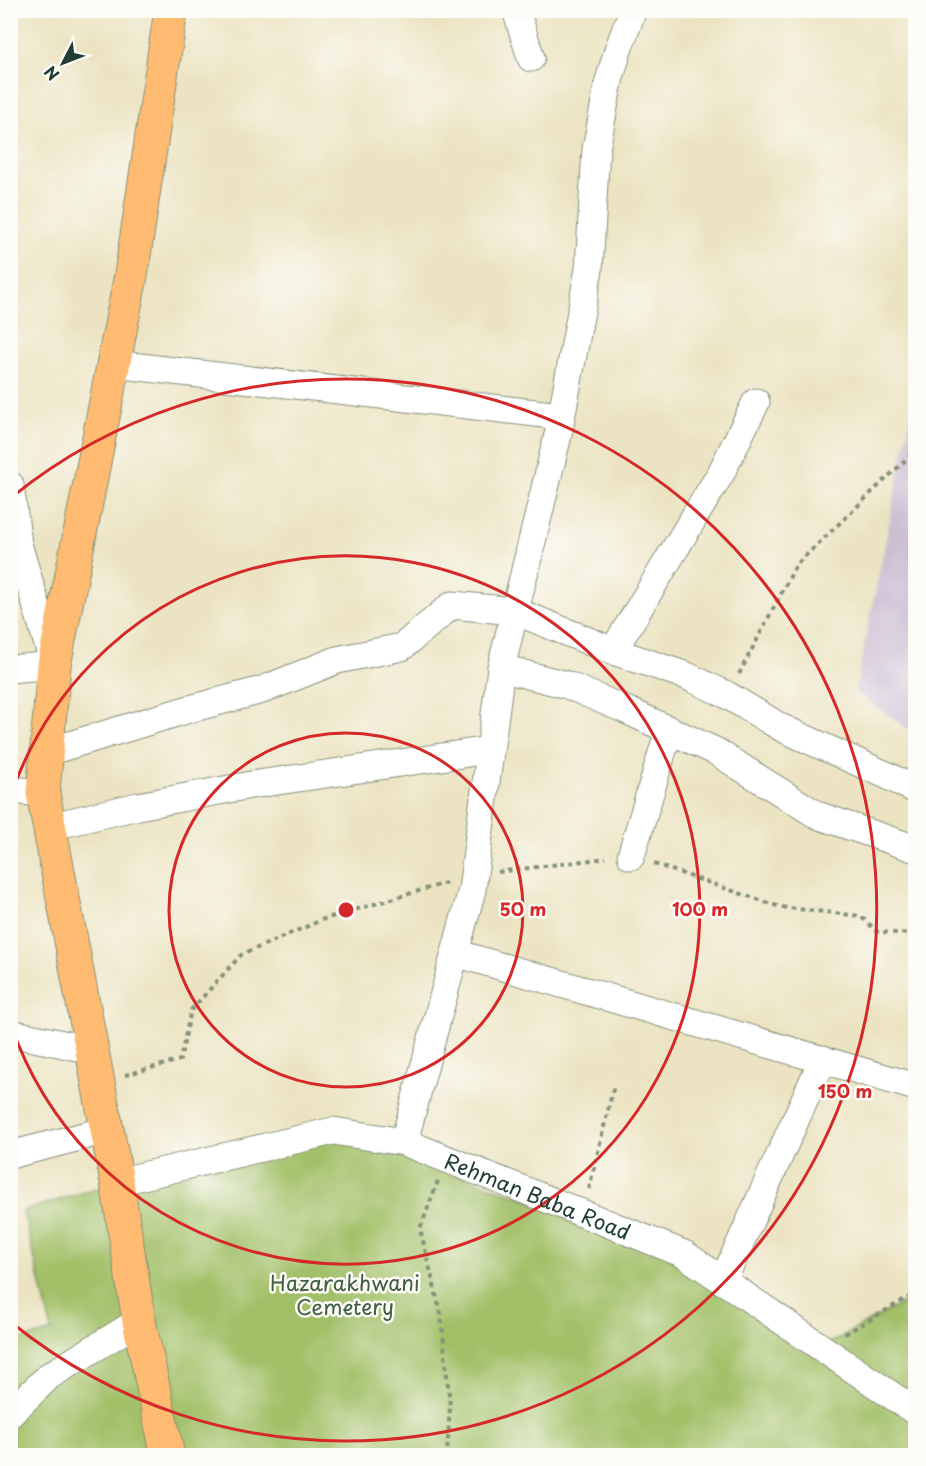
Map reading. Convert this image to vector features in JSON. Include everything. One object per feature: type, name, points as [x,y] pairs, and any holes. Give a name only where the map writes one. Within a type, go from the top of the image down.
[{"type":"main road","points":[[168,1455],[139,1321],[117,1182],[43,793],[54,665],[131,275],[171,10]]},
{"type":"street","points":[[516,10],[531,58]]},
{"type":"street","points":[[405,1142],[472,890],[501,668],[561,416],[589,269],[596,149],[609,81],[633,10]]},
{"type":"street","points":[[114,364],[561,416]]},
{"type":"street","points":[[613,651],[721,473],[756,402]]},
{"type":"street","points":[[10,485],[18,544],[54,665],[10,669]]},
{"type":"street","points":[[46,752],[262,690],[337,660],[402,647],[452,605],[515,611],[613,651],[687,676],[727,695],[782,728],[915,790]]},
{"type":"street","points":[[501,668],[567,686],[669,730],[715,751],[818,815],[915,849]]},
{"type":"street","points":[[631,856],[669,730]]},
{"type":"street","points":[[49,827],[138,806],[252,784],[489,750]]},
{"type":"street","points":[[10,790],[43,793]]},
{"type":"street","points":[[455,953],[915,1087]]},
{"type":"street","points":[[10,1033],[92,1050]]},
{"type":"street","points":[[723,1281],[823,1059]]},
{"type":"street","points":[[10,1155],[107,1130]]},
{"type":"street","name":"Rehman Baba Road","points":[[117,1182],[333,1131],[405,1142],[684,1254],[915,1412]]},
{"type":"street","points":[[10,1414],[50,1376],[139,1321]]},
{"type":"path","points":[[727,695],[796,565],[915,450]]},
{"type":"path","points":[[98,1082],[180,1060],[191,1010],[241,956],[324,919],[474,875],[571,861],[631,856],[780,907],[860,916],[878,932],[915,934]]},
{"type":"path","points":[[584,1214],[614,1085]]},
{"type":"path","points":[[446,1159],[420,1229],[441,1314],[450,1406],[447,1455]]},
{"type":"path","points":[[821,1348],[915,1293]]},
{"type":"shaded area","points":[[915,395],[915,734],[855,692]]},
{"type":"green space","name":"Hazarakhwani Cemetery","points":[[333,1131],[684,1254],[821,1348],[915,1296],[915,1455],[11,1456],[11,1343],[52,1331],[23,1211],[117,1182]]}]
